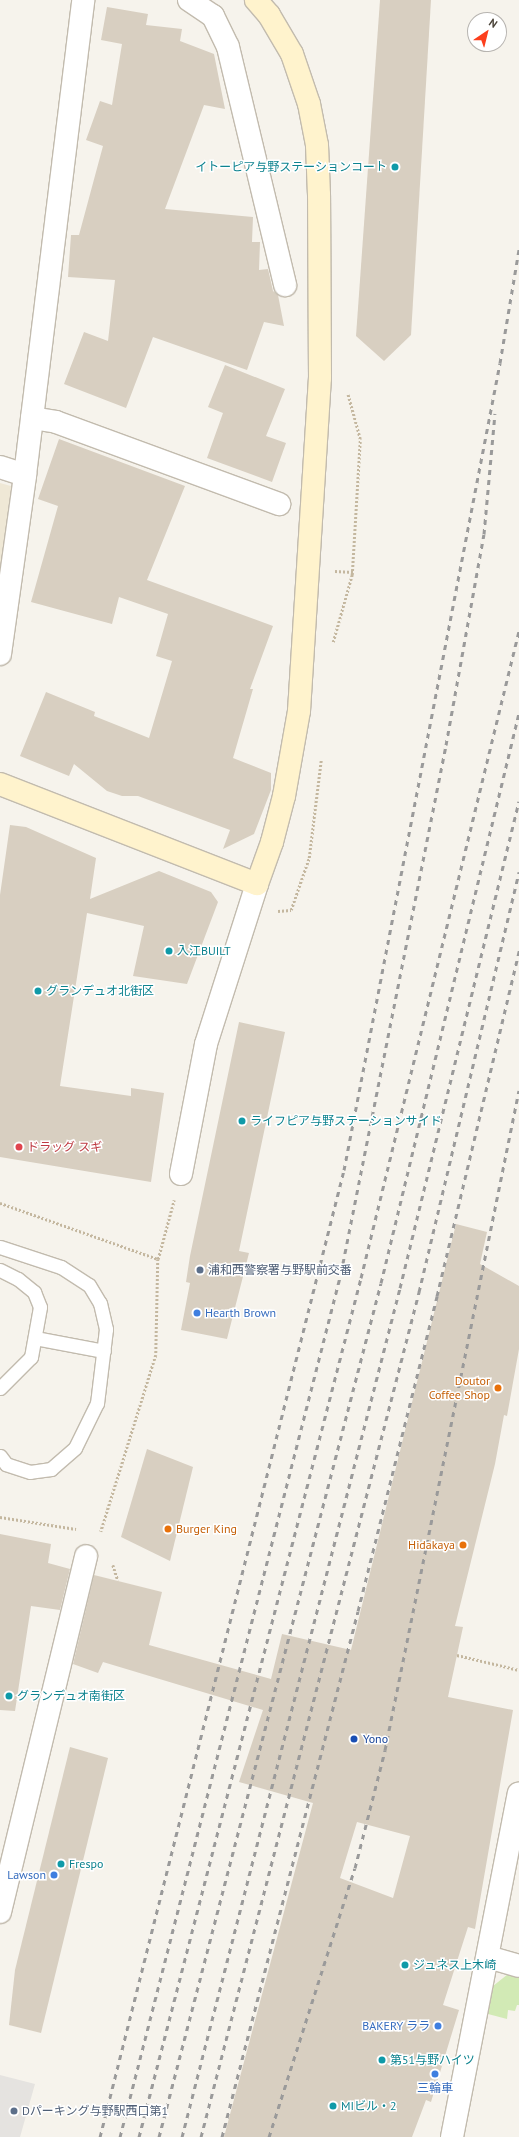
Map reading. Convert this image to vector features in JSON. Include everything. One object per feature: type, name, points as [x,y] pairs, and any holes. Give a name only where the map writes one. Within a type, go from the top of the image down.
[{"type":"street","points":[[0,654],[25,475],[83,0]]},
{"type":"street","points":[[190,0],[213,16],[228,47],[285,285]]},
{"type":"street","points":[[181,1174],[206,1044],[284,796],[299,711],[320,378],[317,145],[309,104],[292,54],[263,5]]},
{"type":"street","points":[[32,418],[56,422],[279,504]]},
{"type":"street","points":[[0,468],[25,475]]},
{"type":"street","points":[[0,784],[257,884]]},
{"type":"street","points":[[0,1912],[86,1556]]},
{"type":"street","points":[[452,2137],[519,1793]]},
{"type":"street","points":[[488,1957],[519,1966]]},
{"type":"lane","points":[[0,1248],[61,1268],[89,1285],[100,1303],[106,1330],[97,1403],[75,1448],[51,1469],[30,1472],[6,1464],[0,1456]]},
{"type":"lane","points":[[0,1270],[18,1278],[34,1292],[40,1307],[31,1357],[0,1388]]},
{"type":"lane","points":[[35,1338],[104,1351]]},
{"type":"path","points":[[158,1259],[181,1174]]},
{"type":"path","points":[[457,1655],[519,1670]]},
{"type":"shaded area","points":[[0,483],[18,488],[0,604]]},
{"type":"shaded area","name":"Dパーキング与野駅西口第1","points":[[0,2075],[35,2084],[20,2137],[0,2137]]},
{"type":"green space","points":[[512,1971],[519,1974],[519,2005],[517,2005],[515,2011],[508,2010],[507,2019],[488,2014],[493,1986]]},
{"type":"building","name":"イトーピア与野ステーションコート","points":[[380,0],[431,0],[411,335],[384,361],[356,336]]},
{"type":"building","points":[[107,7],[148,14],[146,25],[182,29],[180,41],[214,54],[225,109],[204,105],[165,209],[253,217],[252,242],[260,242],[259,270],[268,269],[273,291],[278,295],[284,326],[264,322],[247,370],[153,337],[126,408],[64,384],[84,332],[108,341],[115,280],[68,277],[71,235],[79,235],[103,146],[86,140],[100,101],[112,105],[122,44],[101,40]]},
{"type":"building","points":[[225,365],[285,389],[266,436],[286,443],[272,482],[207,458],[223,413],[208,407]]},
{"type":"building","points":[[59,439],[185,486],[147,580],[273,626],[250,689],[253,689],[233,758],[271,773],[271,790],[254,834],[223,849],[230,830],[138,796],[122,796],[107,791],[74,764],[69,776],[20,756],[46,692],[95,712],[94,716],[149,738],[172,661],[156,656],[168,614],[119,597],[112,624],[31,602],[58,506],[38,499]]},
{"type":"building","name":"グランデュオ北街区","points":[[10,825],[26,827],[96,858],[90,899],[159,871],[211,892],[218,902],[187,984],[133,976],[144,926],[87,913],[60,1086],[131,1096],[131,1088],[164,1093],[151,1182],[0,1157],[0,895]]},
{"type":"building","points":[[239,1022],[285,1032],[239,1251],[249,1253],[227,1339],[181,1330],[190,1283],[186,1282],[190,1256]]},
{"type":"building","points":[[456,1224],[487,1232],[480,1264],[519,1286],[519,1349],[507,1416],[504,1415],[495,1464],[455,1626],[463,1627],[448,1697],[513,1710],[475,1929],[468,1927],[443,2005],[459,2010],[431,2102],[426,2100],[412,2137],[224,2137],[313,1803],[239,1782],[263,1710],[103,1662],[98,1673],[73,1664],[94,1575],[162,1592],[149,1645],[271,1679],[282,1634],[351,1650]],"holes":[[[357,1822],[410,1836],[393,1898],[340,1878]]]},
{"type":"building","points":[[147,1449],[193,1467],[170,1561],[121,1537]]},
{"type":"building","name":"グランデュオ南街区","points":[[0,1534],[51,1544],[48,1563],[70,1569],[60,1610],[31,1606],[15,1711],[0,1710]]},
{"type":"building","name":"Frespo","points":[[70,1747],[108,1758],[41,2033],[9,2025],[15,1970]]},
{"type":"railway","points":[[100,2137],[344,1170],[500,363],[519,249]]},
{"type":"railway","points":[[120,2137],[341,1273],[446,745],[484,534],[495,413]]},
{"type":"railway","points":[[139,2137],[361,1278],[519,631]]},
{"type":"railway","points":[[159,2137],[381,1283],[519,713]]},
{"type":"railway","points":[[182,2137],[400,1288],[519,801]]},
{"type":"railway","points":[[201,2137],[419,1292],[519,872]]},
{"type":"railway","points":[[222,2137],[358,1611],[437,1296],[519,951]]},
{"type":"railway","points":[[269,2137],[355,1868],[385,1750],[519,1090]]},
{"type":"place","name":"イトーピア与野ステーションコート","points":[[395,167]]},
{"type":"place","name":"入江BUILT","points":[[169,951]]},
{"type":"place","name":"グランデュオ北街区","points":[[38,991]]},
{"type":"place","name":"ライフピア与野ステーションサイド","points":[[242,1121]]},
{"type":"place","name":"ドラッグ スギ","points":[[19,1147]]},
{"type":"place","name":"浦和西警察署与野駅前交番","points":[[200,1270]]},
{"type":"place","name":"Hearth Brown","points":[[197,1313]]},
{"type":"place","name":"Doutor Coffee Shop","points":[[498,1388]]},
{"type":"place","name":"Burger King","points":[[168,1529]]},
{"type":"place","name":"Hidakaya","points":[[463,1545]]},
{"type":"place","name":"グランデュオ南街区","points":[[9,1696]]},
{"type":"place","name":"Yono","points":[[354,1739]]},
{"type":"place","name":"Frespo","points":[[61,1864]]},
{"type":"place","name":"Lawson","points":[[54,1875]]},
{"type":"place","name":"ジュネス上木崎","points":[[405,1965]]},
{"type":"place","name":"BAKERY ララ","points":[[438,2026]]},
{"type":"place","name":"第51与野ハイツ","points":[[382,2060]]},
{"type":"place","name":"三輪車","points":[[435,2074]]},
{"type":"place","name":"MIビル・2","points":[[333,2106]]},
{"type":"place","name":"Dパーキング与野駅西口第1","points":[[14,2111]]}]
